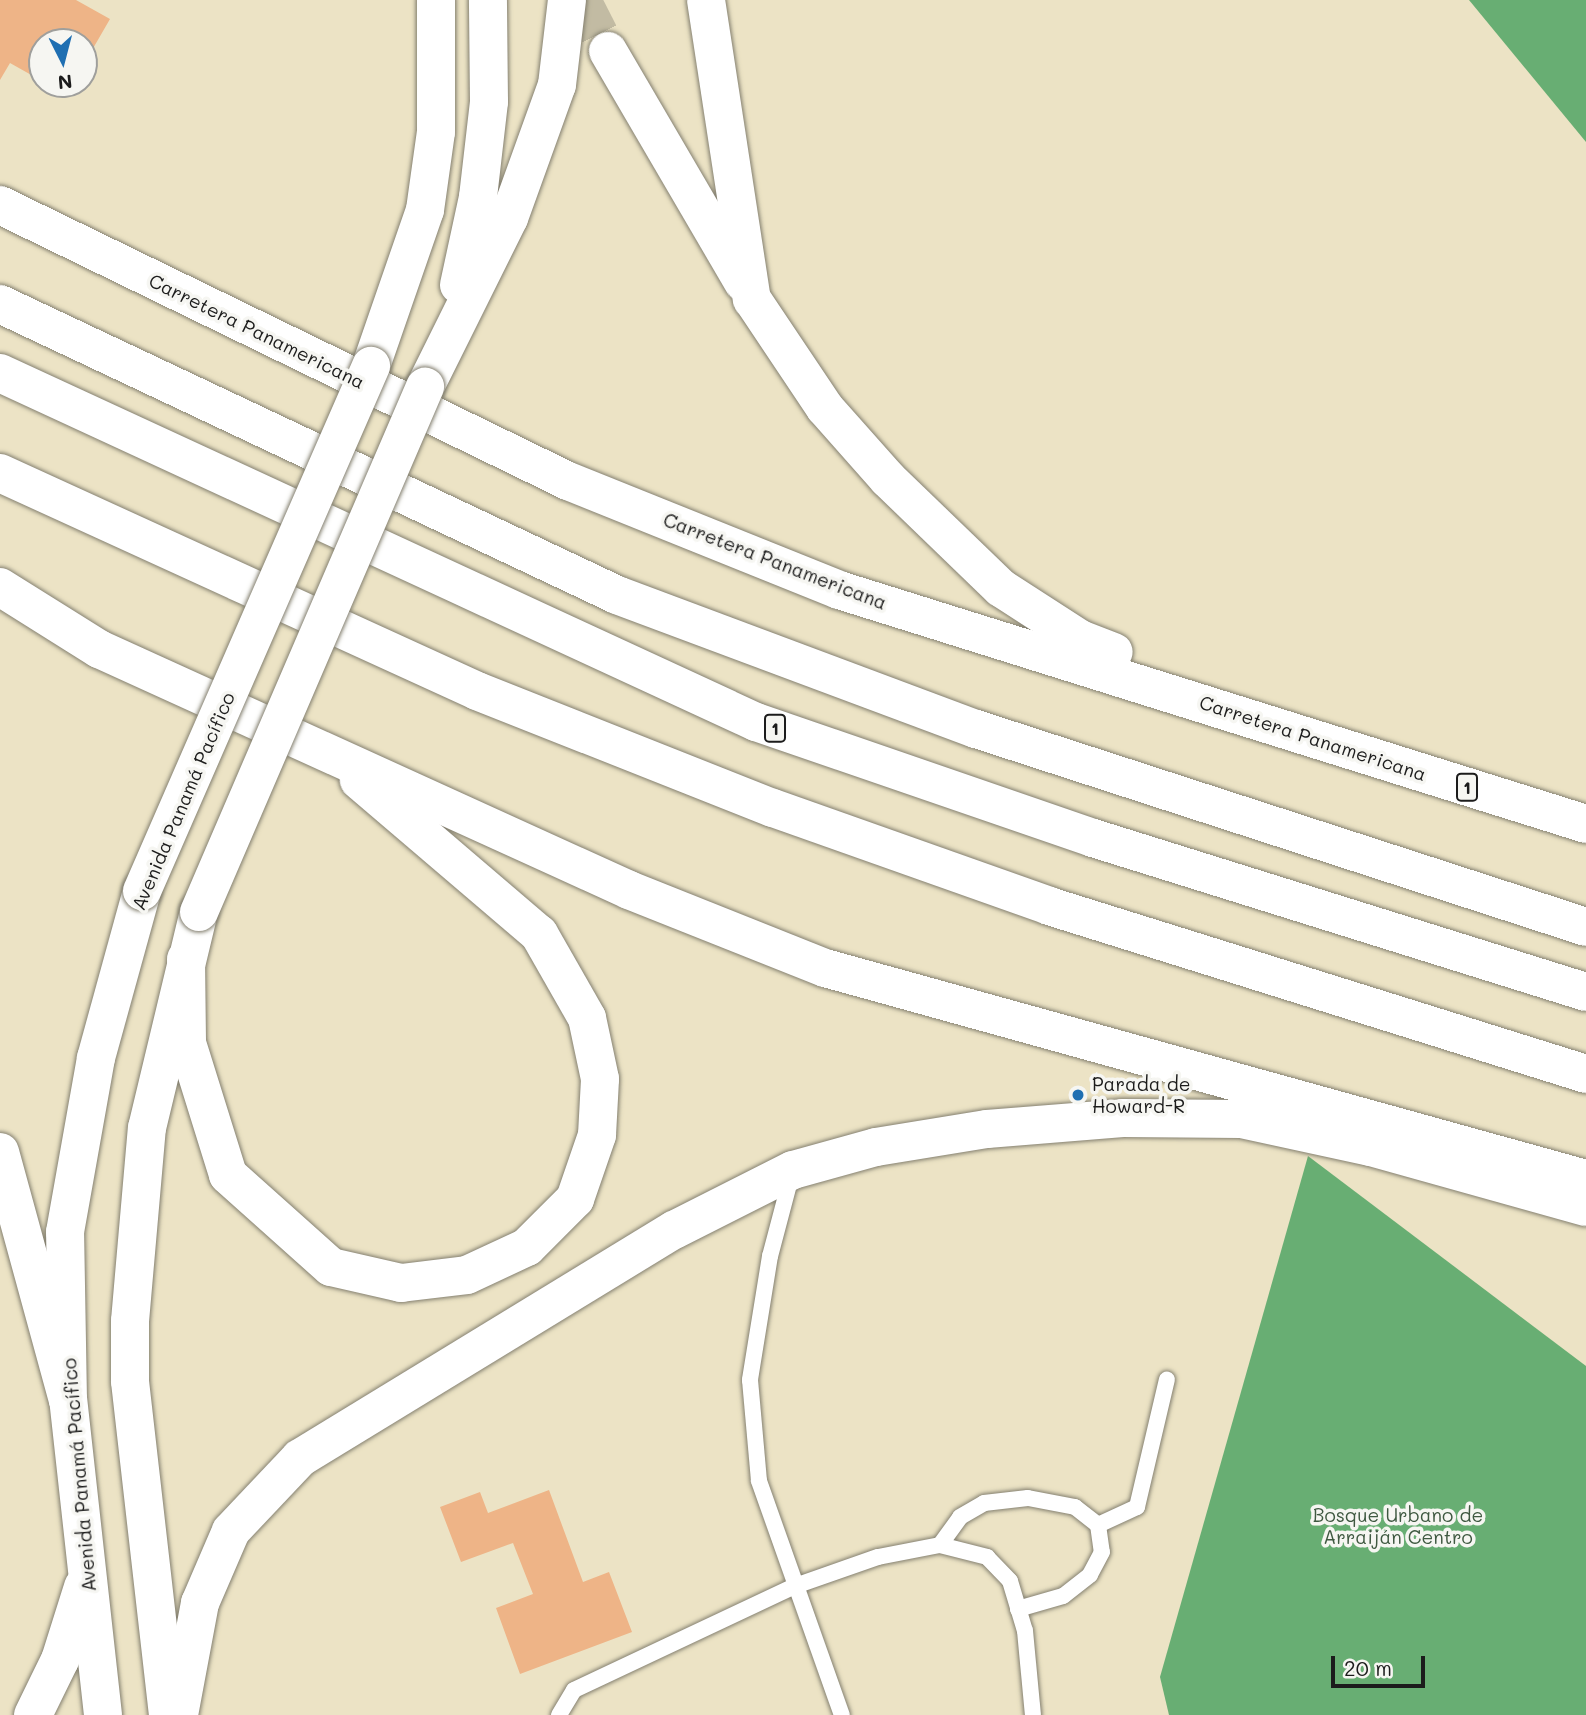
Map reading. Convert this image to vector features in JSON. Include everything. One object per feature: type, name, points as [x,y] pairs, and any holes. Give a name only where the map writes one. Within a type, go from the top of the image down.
[{"type":"main road","name":"Avenida Panamá Pacífico","points":[[103,1715],[68,1400],[65,1232],[96,1058],[142,891],[371,366],[425,210],[436,132],[436,0]]},
{"type":"main road","points":[[442,348],[478,197],[489,102],[488,0]]},
{"type":"main road","points":[[168,1715],[130,1381],[130,1321],[147,1128],[186,958],[200,912],[442,348],[509,218],[557,85],[567,0]]},
{"type":"main road","points":[[706,0],[752,299]]},
{"type":"main road","points":[[608,51],[752,299],[825,408],[888,479],[1001,588],[1080,639],[1348,751]]},
{"type":"main road","name":"Carretera Panamericana","points":[[0,205],[581,486],[839,590],[1586,824]]},
{"type":"main road","points":[[0,303],[617,595],[976,729],[1586,926]]},
{"type":"main road","name":"1","points":[[0,373],[756,722],[1093,838],[1586,992]]},
{"type":"main road","points":[[0,473],[477,691],[773,808],[1049,906],[1586,1074]]},
{"type":"main road","points":[[0,587],[99,649],[629,890],[825,968],[1586,1179]]},
{"type":"main road","points":[[186,958],[187,1043],[228,1175],[331,1267],[401,1283],[467,1275],[527,1247],[575,1199],[597,1135],[600,1079],[580,1006],[539,934],[316,746]]},
{"type":"main road","points":[[179,1715],[200,1603],[231,1531],[300,1458],[674,1230],[793,1170],[876,1147],[987,1129],[1123,1118],[1241,1119],[1371,1147],[1586,1208]]},
{"type":"main road","points":[[0,1152],[68,1400]]},
{"type":"main road","points":[[33,1715],[60,1660],[88,1571]]},
{"type":"lane","points":[[793,1170],[770,1256],[750,1380],[760,1481],[842,1715]]},
{"type":"lane","points":[[1098,1525],[1137,1507],[1167,1379]]},
{"type":"lane","points":[[940,1545],[960,1517],[995,1502],[1028,1498],[1075,1507],[1098,1525],[1102,1552],[1090,1575],[1063,1596],[1018,1609]]},
{"type":"lane","points":[[559,1715],[574,1690],[795,1586],[878,1557],[940,1545],[987,1557],[1010,1581],[1018,1609],[1032,1715]]},
{"type":"green space","points":[[1469,0],[1586,0],[1586,142]]},
{"type":"green space","name":"Bosque Urbano de Arraiján Centro","points":[[1308,1156],[1586,1366],[1586,1715],[1169,1715],[1160,1677]]},
{"type":"building","points":[[0,0],[76,0],[110,19],[98,40],[98,28],[28,28],[28,73],[10,63],[0,80]]},
{"type":"building","points":[[549,1490],[583,1582],[609,1572],[632,1632],[520,1674],[496,1608],[533,1594],[513,1543],[461,1562],[440,1507],[480,1492],[488,1513]]},
{"type":"tunnel","points":[[582,0],[608,51]]},
{"type":"place","name":"Parada de Howard-R","points":[[1078,1095]]}]
